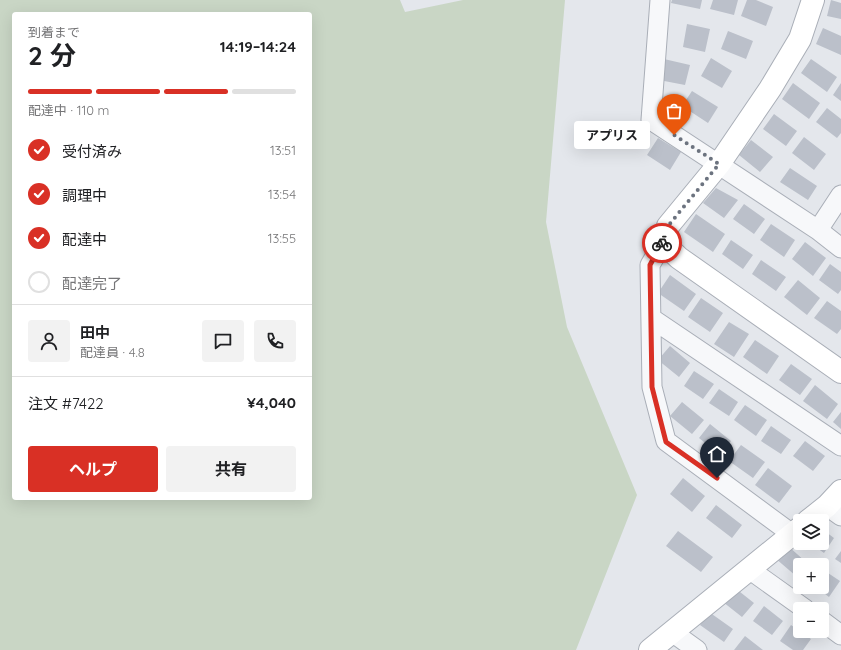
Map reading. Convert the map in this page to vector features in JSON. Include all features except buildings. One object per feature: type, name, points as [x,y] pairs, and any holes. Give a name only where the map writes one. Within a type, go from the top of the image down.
[{"type":"street","points":[[660,0],[651,120],[818,230],[841,248]]},
{"type":"street","points":[[793,524],[666,442],[652,387],[650,265],[663,243],[668,226],[719,164],[770,89],[800,39],[813,0]]},
{"type":"street","points":[[818,230],[841,195]]},
{"type":"street","points":[[663,243],[679,258],[841,372]]},
{"type":"street","points":[[651,318],[841,446]]},
{"type":"street","points":[[821,514],[836,504]]},
{"type":"street","points":[[650,650],[793,534]]},
{"type":"street","points":[[749,569],[795,602]]},
{"type":"street","points":[[829,626],[841,635]]},
{"type":"street","points":[[672,632],[697,650]]},
{"type":"green space","points":[[0,0],[400,0],[405,12],[463,0],[565,0],[546,222],[567,327],[637,495],[576,650],[0,650]]},
{"type":"way so far","points":[[662,243],[668,226],[719,164],[674,135]]},
{"type":"place","name":"アプリス","points":[[674,135]]},
{"type":"route","points":[[662,243],[650,265],[652,387],[666,442],[717,478]]}]
